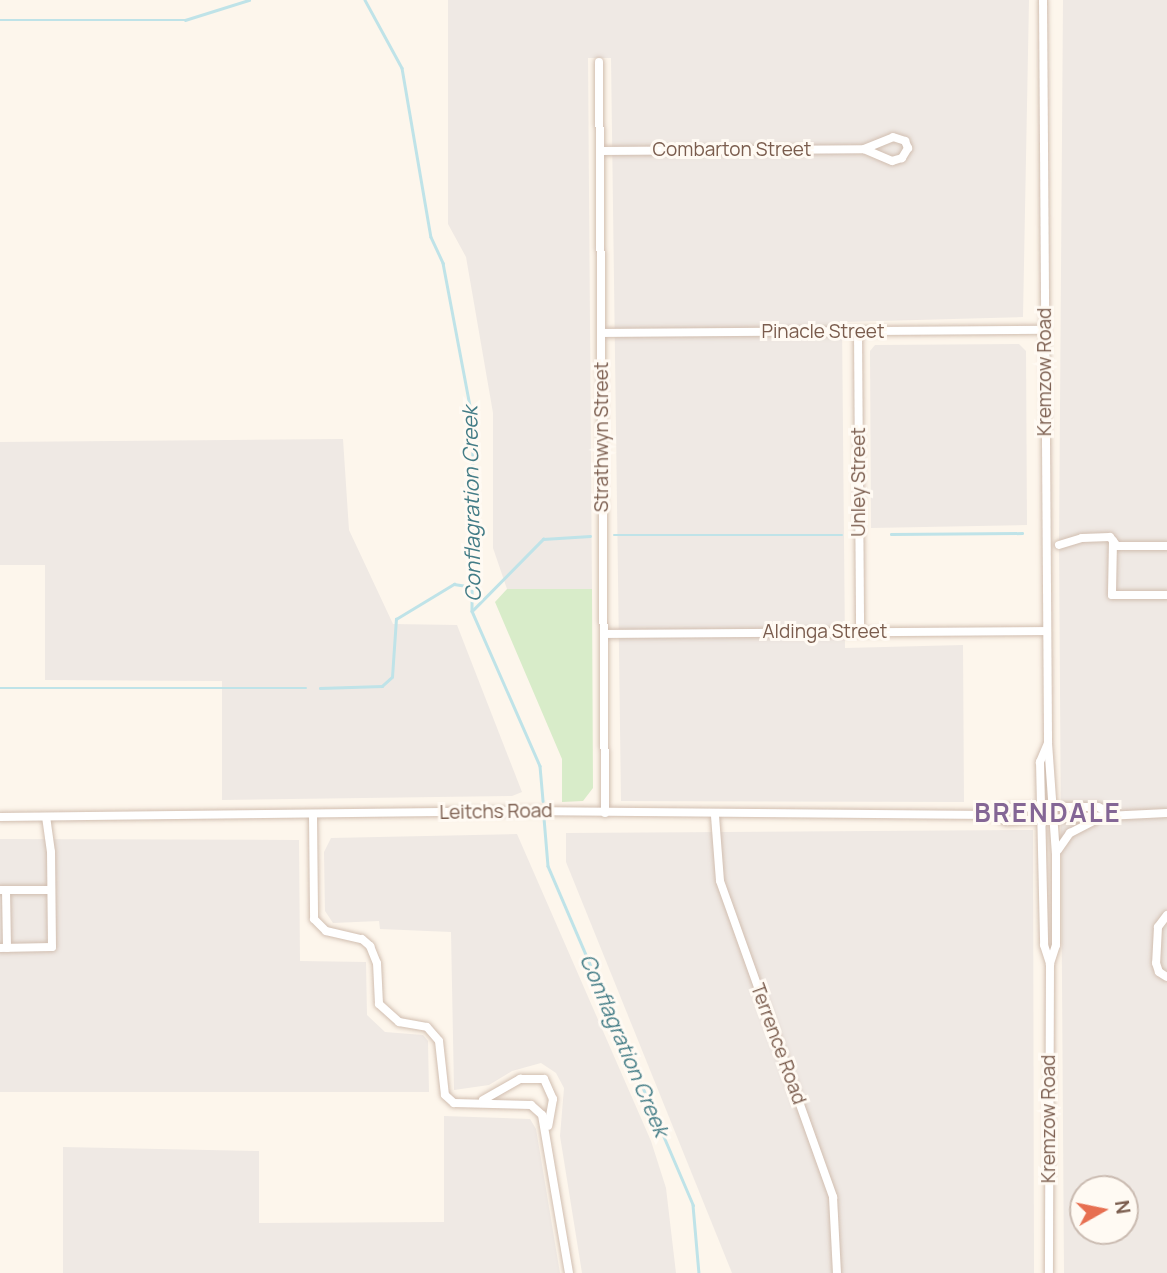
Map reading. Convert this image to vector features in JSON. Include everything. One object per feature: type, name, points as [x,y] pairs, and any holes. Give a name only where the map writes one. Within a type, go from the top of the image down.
[{"type":"street","name":"Kremzow Road","points":[[1043,0],[1048,743],[1056,854],[1056,945],[1050,964],[1049,1273]]},
{"type":"street","name":"Strathwyn Street","points":[[599,62],[605,813]]},
{"type":"street","name":"Combarton Street","points":[[600,151],[864,149],[894,137],[905,141],[908,148],[902,158],[892,161],[864,149]]},
{"type":"street","name":"Pinacle Street","points":[[601,333],[1045,330]]},
{"type":"street","name":"Unley Street","points":[[858,331],[860,632]]},
{"type":"street","points":[[1059,545],[1082,538],[1112,541],[1117,546],[1167,546]]},
{"type":"street","points":[[1112,541],[1112,595],[1167,595]]},
{"type":"street","name":"Aldinga Street","points":[[604,634],[1047,631]]},
{"type":"street","name":"Kremzow Road","points":[[1048,743],[1040,762],[1044,945],[1050,964]]},
{"type":"street","name":"Leitchs Road","points":[[991,815],[1007,808],[1041,807],[1098,807],[1113,814]]},
{"type":"street","name":"Leitchs Road","points":[[0,817],[605,813],[715,816],[991,815],[1007,821],[1099,819],[1113,814],[1167,813]]},
{"type":"street","points":[[313,815],[314,919],[326,930],[362,939],[370,946],[377,963],[379,1004],[388,1016],[434,1033],[441,1085],[454,1103],[519,1103],[531,1105],[542,1115],[547,1131],[569,1273]]},
{"type":"street","name":"Terrence Road","points":[[715,816],[720,881],[835,1207],[837,1273]]},
{"type":"street","points":[[46,817],[51,890],[52,947],[4,948],[3,890],[51,890]]},
{"type":"street","points":[[1056,854],[1070,834],[1099,819]]},
{"type":"street","points":[[1167,915],[1158,927],[1156,963],[1159,972],[1167,977]]},
{"type":"street","points":[[477,1102],[520,1079],[544,1079],[553,1100],[547,1131]]},
{"type":"street","points":[[519,1103],[513,1090],[520,1079]]},
{"type":"shaded area","points":[[448,0],[1029,0],[1023,317],[842,322],[845,648],[963,645],[964,802],[621,801],[611,58],[588,58],[592,589],[507,589],[493,548],[493,413],[466,257],[448,224]]},
{"type":"shaded area","points":[[1063,0],[1167,0],[1167,1273],[1064,1273],[1059,545]]},
{"type":"shaded area","points":[[1019,344],[1026,351],[1027,525],[871,528],[870,351],[875,345]]},
{"type":"shaded area","points":[[343,439],[349,530],[393,624],[457,625],[522,792],[512,796],[222,800],[222,681],[45,680],[45,565],[0,565],[0,442]]},
{"type":"shaded area","points":[[1033,830],[1034,1273],[732,1273],[566,862],[566,833]]},
{"type":"shaded area","points":[[517,834],[651,1141],[666,1188],[676,1273],[582,1273],[560,1136],[564,1088],[556,1073],[541,1063],[512,1071],[489,1085],[454,1090],[451,932],[380,929],[379,921],[333,923],[325,911],[324,852],[331,838]]},
{"type":"shaded area","points":[[0,839],[299,840],[300,961],[366,962],[367,1015],[385,1032],[423,1035],[428,1041],[429,1092],[0,1092]]},
{"type":"shaded area","points":[[444,1116],[530,1119],[536,1129],[560,1273],[63,1273],[63,1147],[259,1151],[259,1223],[444,1222]]},
{"type":"green space","points":[[507,589],[592,589],[593,788],[583,801],[562,802],[562,759],[495,602]]},
{"type":"waterway","points":[[0,20],[185,20],[249,0]]},
{"type":"waterway","name":"Conflagration Creek","points":[[365,0],[402,68],[431,237],[443,263],[473,422],[472,611],[540,766],[543,801]]},
{"type":"waterway","points":[[891,534],[1022,533]]},
{"type":"waterway","points":[[614,535],[842,535]]},
{"type":"waterway","points":[[473,610],[543,539],[590,536]]},
{"type":"waterway","points":[[320,688],[382,686],[392,677],[396,619],[454,584],[473,587]]},
{"type":"waterway","points":[[0,688],[306,688]]},
{"type":"waterway","name":"Conflagration Creek","points":[[544,818],[548,866],[693,1205],[699,1273]]},
{"type":"district","name":"BRENDALE","points":[[1048,813]]}]
